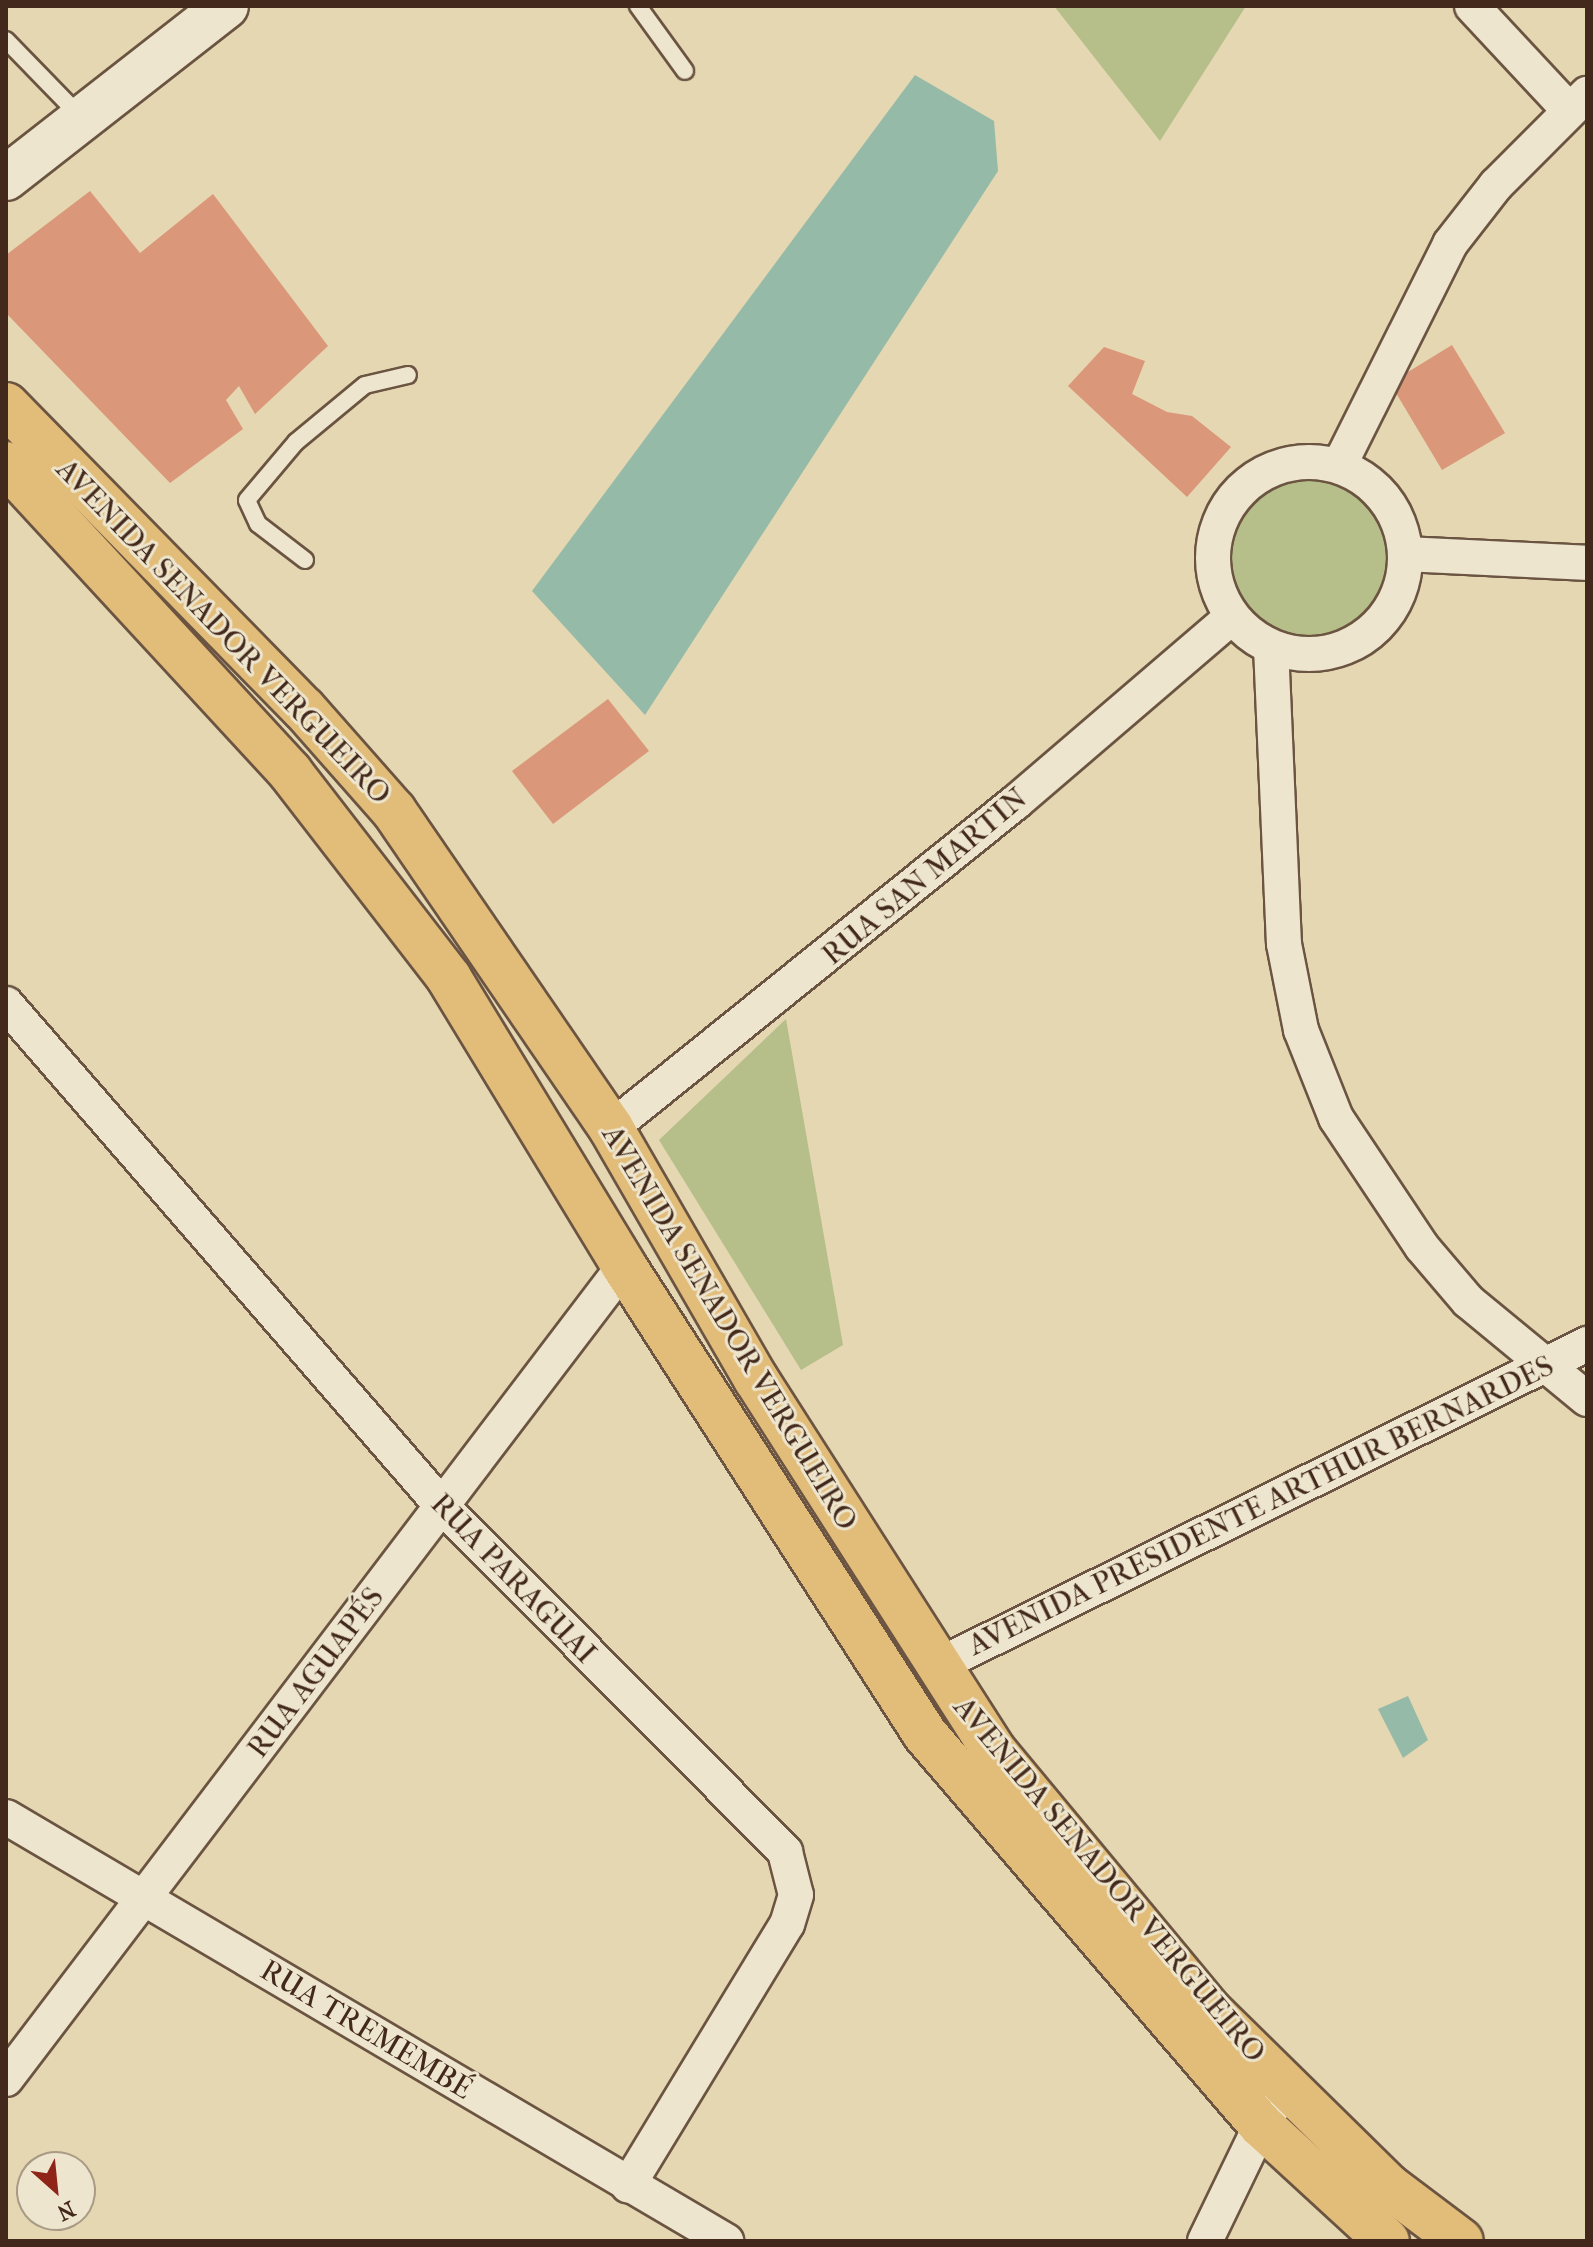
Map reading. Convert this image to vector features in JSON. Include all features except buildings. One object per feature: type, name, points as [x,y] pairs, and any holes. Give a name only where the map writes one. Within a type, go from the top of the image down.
[{"type":"main road","points":[[6,178],[226,6]]},
{"type":"main road","name":"AVENIDA SENADOR VERGUEIRO","points":[[6,405],[304,709],[394,811],[611,1128],[719,1318],[935,1667],[994,1751],[1108,1888],[1285,2089],[1388,2186],[1461,2241]]},
{"type":"main road","name":"AVENIDA SENADOR VERGUEIRO","points":[[6,464],[290,772],[449,978],[546,1132],[624,1266],[925,1734],[1261,2125],[1387,2241]]},
{"type":"main road","points":[[546,1132],[611,1128]]},
{"type":"main road","points":[[624,1266],[675,1288],[719,1318]]},
{"type":"main road","points":[[881,1664],[935,1667]]},
{"type":"street","points":[[1339,466],[1450,244],[1578,102],[1472,6]]},
{"type":"street","points":[[1295,463],[1339,466],[1386,499],[1406,554],[1398,596],[1373,631],[1314,655],[1271,647],[1232,617],[1214,577],[1212,555],[1216,533],[1237,494],[1273,469],[1295,463]]},
{"type":"street","points":[[1406,554],[1587,563]]},
{"type":"street","name":"RUA SAN MARTIN","points":[[611,1128],[944,861],[1232,617]]},
{"type":"street","points":[[1271,647],[1278,872],[1301,1030],[1336,1118],[1413,1234],[1468,1301],[1542,1367],[1587,1399]]},
{"type":"street","name":"RUA PARAGUAI","points":[[6,1004],[442,1506],[772,1836],[795,1871],[787,1924],[628,2185]]},
{"type":"street","name":"RUA AGUAPÉS","points":[[6,2079],[624,1266]]},
{"type":"street","name":"AVENIDA PRESIDENTE ARTHUR BERNARDES","points":[[935,1667],[1587,1344]]},
{"type":"street","name":"RUA TREMEMBÉ","points":[[6,1817],[726,2241]]},
{"type":"street","points":[[1205,2241],[1261,2125],[1285,2089]]},
{"type":"lane","points":[[638,6],[685,71]]},
{"type":"lane","points":[[6,40],[82,119]]},
{"type":"lane","points":[[305,560],[258,524],[247,500],[296,442],[365,385],[408,375]]},
{"type":"green space","points":[[1054,6],[1246,6],[1160,141]]},
{"type":"green space","points":[[1309,468],[1327,469],[1344,475],[1373,494],[1392,523],[1398,540],[1398,576],[1392,593],[1373,622],[1344,641],[1327,647],[1309,648],[1291,647],[1274,641],[1245,622],[1226,593],[1220,576],[1219,558],[1220,540],[1226,523],[1245,494],[1274,475],[1291,469]]},
{"type":"green space","points":[[786,1019],[843,1345],[801,1370],[659,1140]]},
{"type":"shaded area","points":[[915,75],[994,121],[998,171],[645,715],[532,591]]},
{"type":"shaded area","points":[[1408,1696],[1428,1740],[1403,1758],[1378,1709]]}]
